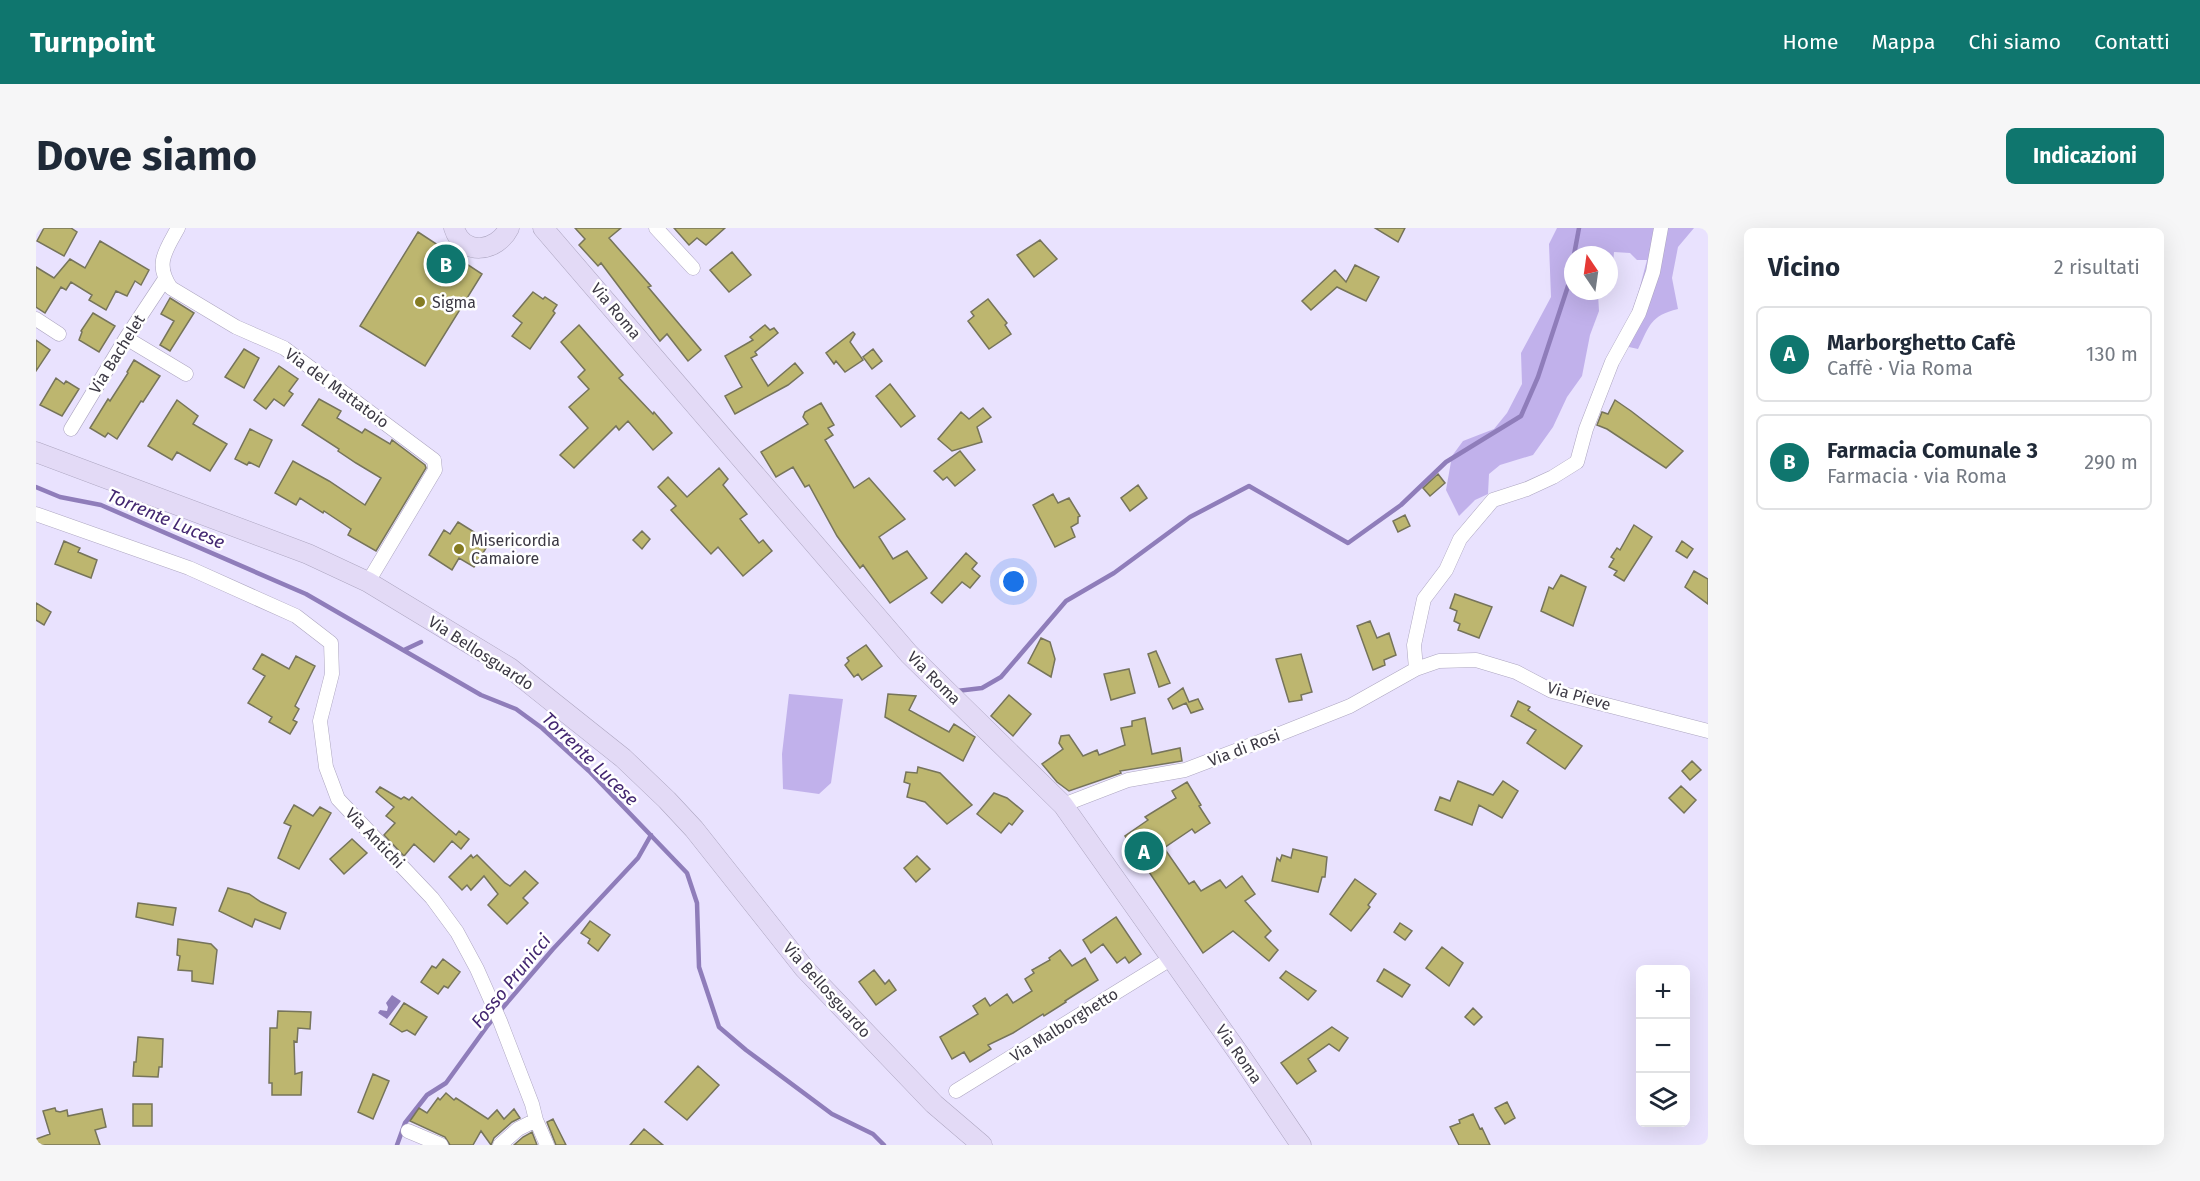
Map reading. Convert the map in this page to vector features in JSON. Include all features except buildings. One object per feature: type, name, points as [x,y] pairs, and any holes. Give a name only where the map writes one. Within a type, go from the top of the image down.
[{"type":"street","points":[[165,279],[162,257],[178,228]]},
{"type":"street","points":[[454,228],[461,241],[480,248],[498,243],[509,228]]},
{"type":"street","name":"Via Roma","points":[[543,228],[909,654],[1063,805],[1301,1145]]},
{"type":"street","points":[[656,228],[693,268]]},
{"type":"street","points":[[1416,669],[1414,645],[1424,599],[1446,570],[1461,539],[1493,500],[1527,489],[1577,462],[1586,429],[1612,362],[1639,313],[1653,272],[1661,228]]},
{"type":"street","name":"Via del Mattatoio","points":[[165,279],[171,288],[225,321],[284,348],[434,460],[435,470],[368,582]]},
{"type":"street","name":"Via Bachelet","points":[[71,429],[165,279]]},
{"type":"street","points":[[36,319],[59,334]]},
{"type":"street","points":[[126,338],[186,374]]},
{"type":"street","name":"Via Bellosguardo","points":[[36,452],[308,554],[368,582],[510,668],[623,758],[694,829],[804,968],[934,1104],[982,1145]]},
{"type":"street","name":"Via Antichi","points":[[36,514],[199,572],[296,616],[331,643],[332,674],[320,721],[326,767],[338,799],[438,906],[457,932],[477,969],[500,1022],[547,1145]]},
{"type":"street","name":"Via Pieve","points":[[1416,669],[1439,661],[1476,660],[1516,672],[1552,691],[1708,730]]},
{"type":"street","name":"Via di Rosi","points":[[1063,805],[1128,780],[1185,770],[1276,735],[1350,706],[1416,669]]},
{"type":"street","name":"Via Malborghetto","points":[[956,1091],[1172,958]]},
{"type":"street","points":[[500,1145],[518,1129],[536,1120]]},
{"type":"street","points":[[408,1131],[441,1145]]},
{"type":"shaded area","points":[[1557,228],[1694,228],[1678,247],[1672,278],[1678,309],[1656,318],[1638,349],[1620,345],[1647,260],[1637,260],[1630,253],[1618,252],[1618,246],[1564,246],[1564,300],[1598,300],[1599,311],[1590,335],[1582,376],[1567,397],[1553,427],[1533,455],[1500,465],[1489,474],[1488,494],[1475,500],[1459,516],[1446,490],[1452,456],[1463,441],[1494,429],[1507,413],[1522,384],[1521,353],[1551,297],[1549,244]]},
{"type":"shaded area","points":[[789,694],[843,699],[831,783],[819,794],[783,789],[782,754]]},
{"type":"shaded area","points":[[392,995],[401,1001],[387,1019],[378,1013],[380,1010],[387,1011],[386,1003]]},
{"type":"waterway","points":[[1576,246],[1579,228]]},
{"type":"waterway","points":[[957,691],[982,688],[1001,677],[1066,601],[1114,573],[1190,517],[1249,486],[1348,543],[1401,505],[1446,462],[1521,416],[1538,377],[1564,298]]},
{"type":"waterway","name":"Torrente Lucese","points":[[36,487],[60,497],[101,505],[306,594],[481,695],[516,709],[542,728],[589,771],[687,873],[697,903],[699,967],[719,1027],[832,1114],[873,1134],[884,1145]]},
{"type":"waterway","points":[[404,650],[421,642]]},
{"type":"waterway","name":"Fosso Prunicci","points":[[397,1145],[405,1123],[427,1095],[446,1083],[488,1025],[553,949],[638,858],[651,835]]},
{"type":"place","name":"Farmacia Comunale 3","points":[[446,264]]},
{"type":"place","name":"Sigma","points":[[420,302]]},
{"type":"place","name":"Misericordia Camaiore","points":[[459,549]]},
{"type":"place","name":"Marborghetto Cafè","points":[[1144,851]]}]
